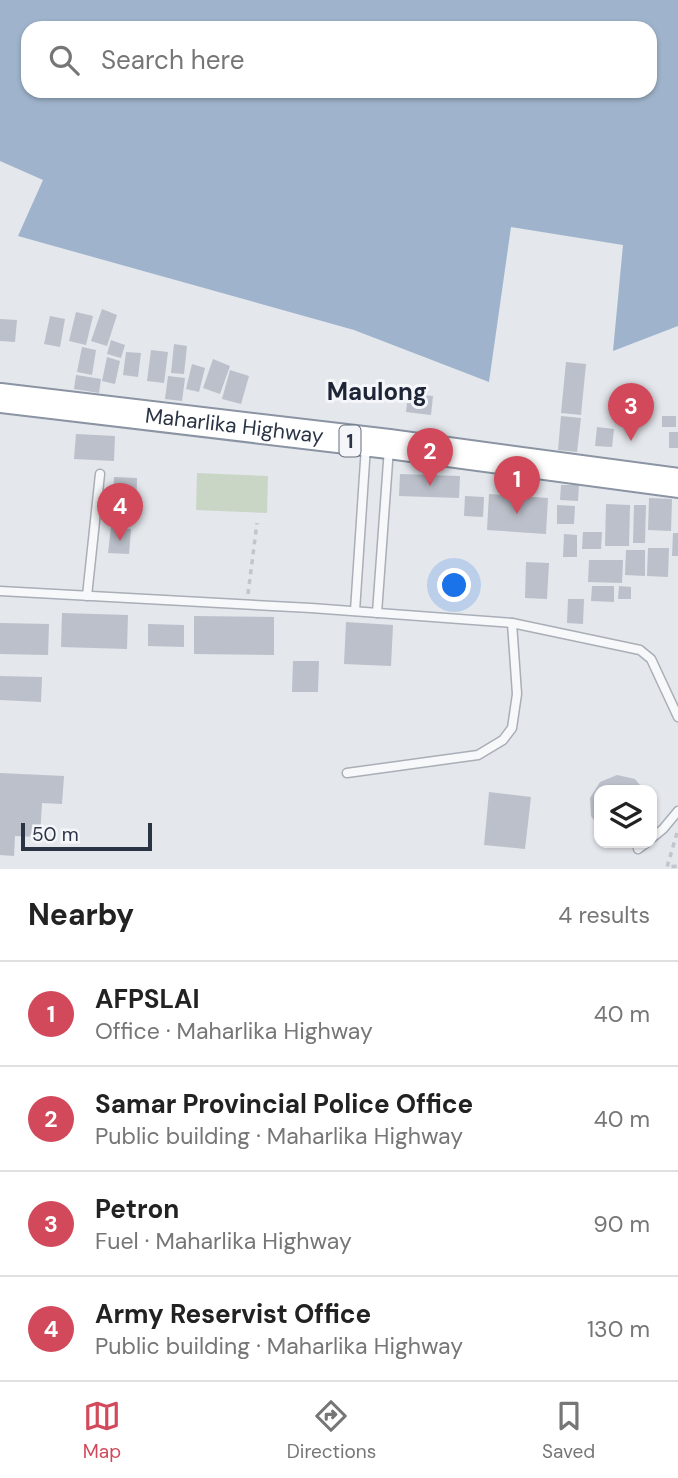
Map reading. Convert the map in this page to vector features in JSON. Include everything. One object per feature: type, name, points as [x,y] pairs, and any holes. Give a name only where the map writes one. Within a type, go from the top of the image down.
[{"type":"highway","name":"Maharlika Highway","points":[[0,398],[678,483]]},
{"type":"lane","points":[[355,611],[377,444]]},
{"type":"lane","points":[[377,444],[377,613]]},
{"type":"lane","points":[[87,596],[100,474]]},
{"type":"lane","points":[[0,591],[355,611],[512,623],[640,650],[651,659],[678,717]]},
{"type":"lane","points":[[347,773],[478,755],[503,740],[512,729],[517,694],[512,623]]},
{"type":"lane","points":[[657,834],[678,811]]},
{"type":"path","points":[[247,605],[257,523]]},
{"type":"path","points":[[678,827],[667,867],[678,866]]},
{"type":"green space","points":[[197,473],[268,476],[267,513],[196,510]]},
{"type":"water","points":[[0,0],[678,0],[678,326],[613,351],[623,245],[511,227],[489,382],[354,330],[18,236],[43,180],[0,161]]},
{"type":"building","points":[[102,309],[117,315],[107,346],[91,341]]},
{"type":"building","points":[[76,312],[93,316],[86,345],[69,341]]},
{"type":"building","points":[[50,316],[65,319],[60,347],[44,344]]},
{"type":"building","points":[[0,319],[17,320],[15,342],[0,341]]},
{"type":"building","points":[[111,340],[125,345],[121,358],[107,354]]},
{"type":"building","points":[[174,344],[187,346],[184,374],[171,373]]},
{"type":"building","points":[[82,347],[96,350],[92,375],[77,372]]},
{"type":"building","points":[[151,350],[168,352],[164,383],[147,381]]},
{"type":"building","points":[[126,352],[141,353],[138,377],[123,375]]},
{"type":"building","points":[[107,357],[120,361],[115,384],[102,381]]},
{"type":"building","points":[[213,359],[230,366],[220,394],[203,388]]},
{"type":"building","points":[[566,362],[586,364],[581,415],[561,413]]},
{"type":"building","points":[[192,364],[205,368],[199,392],[186,389]]},
{"type":"building","points":[[230,370],[249,376],[241,404],[222,399]]},
{"type":"building","points":[[76,375],[101,379],[99,393],[74,389]]},
{"type":"building","points":[[168,376],[185,378],[182,401],[165,399]]},
{"type":"building","points":[[408,394],[433,396],[431,415],[406,412]]},
{"type":"building","points":[[561,416],[581,418],[577,452],[558,450]]},
{"type":"building","points":[[662,416],[676,416],[676,427],[662,427]]},
{"type":"building","points":[[597,427],[614,429],[612,447],[595,446]]},
{"type":"building","points":[[669,432],[678,432],[678,448],[669,448]]},
{"type":"building","points":[[76,434],[115,436],[114,461],[74,459]]},
{"type":"building","points":[[400,474],[460,476],[459,498],[399,496]]},
{"type":"building","points":[[114,477],[137,478],[136,513],[112,512]]},
{"type":"building","points":[[561,485],[579,485],[578,501],[560,500]]},
{"type":"building","points":[[489,494],[548,498],[546,534],[487,530]]},
{"type":"building","points":[[465,496],[484,497],[483,517],[464,516]]},
{"type":"building","points":[[649,498],[672,499],[671,531],[648,530]]},
{"type":"building","points":[[606,504],[630,505],[629,546],[605,546]]},
{"type":"building","points":[[557,505],[575,506],[574,524],[557,524]]},
{"type":"building","points":[[634,505],[646,505],[645,543],[633,543]]},
{"type":"building","points":[[111,527],[131,529],[129,554],[108,553]]},
{"type":"building","points":[[583,532],[602,532],[601,549],[582,549]]},
{"type":"building","points":[[673,533],[678,533],[678,556],[672,556]]},
{"type":"building","points":[[564,534],[577,535],[577,557],[563,557]]},
{"type":"building","points":[[648,548],[669,548],[668,577],[647,576]]},
{"type":"building","points":[[626,550],[645,550],[645,576],[625,575]]},
{"type":"building","points":[[589,560],[623,560],[622,583],[588,582]]},
{"type":"building","points":[[526,562],[549,563],[547,599],[525,598]]},
{"type":"building","points":[[592,586],[614,586],[614,602],[591,601]]},
{"type":"building","points":[[619,586],[631,587],[631,599],[618,599]]},
{"type":"building","points":[[568,599],[584,599],[583,624],[567,623]]},
{"type":"building","points":[[62,613],[128,615],[127,649],[61,647]]},
{"type":"building","points":[[194,616],[274,617],[274,655],[194,654]]},
{"type":"building","points":[[346,622],[393,625],[391,666],[344,664]]},
{"type":"building","points":[[0,623],[49,624],[48,655],[0,654]]},
{"type":"building","points":[[148,624],[184,625],[184,647],[148,646]]},
{"type":"building","points":[[293,661],[319,661],[318,692],[292,692]]},
{"type":"building","points":[[0,676],[42,677],[41,702],[0,700]]},
{"type":"building","points":[[0,773],[64,776],[62,804],[42,803],[40,837],[15,836],[14,856],[0,855]]},
{"type":"building","points":[[617,775],[635,779],[640,785],[598,785]]},
{"type":"building","points":[[489,792],[531,797],[525,849],[484,845]]},
{"type":"building","points":[[594,792],[594,820],[591,816],[590,798]]},
{"type":"place","name":"Petron","points":[[631,441]]},
{"type":"place","name":"Samar Provincial Police Office","points":[[430,486]]},
{"type":"place","name":"AFPSLAI","points":[[517,514]]},
{"type":"place","name":"Army Reservist Office","points":[[120,541]]},
{"type":"district","name":"Maulong","points":[[377,392]]}]
